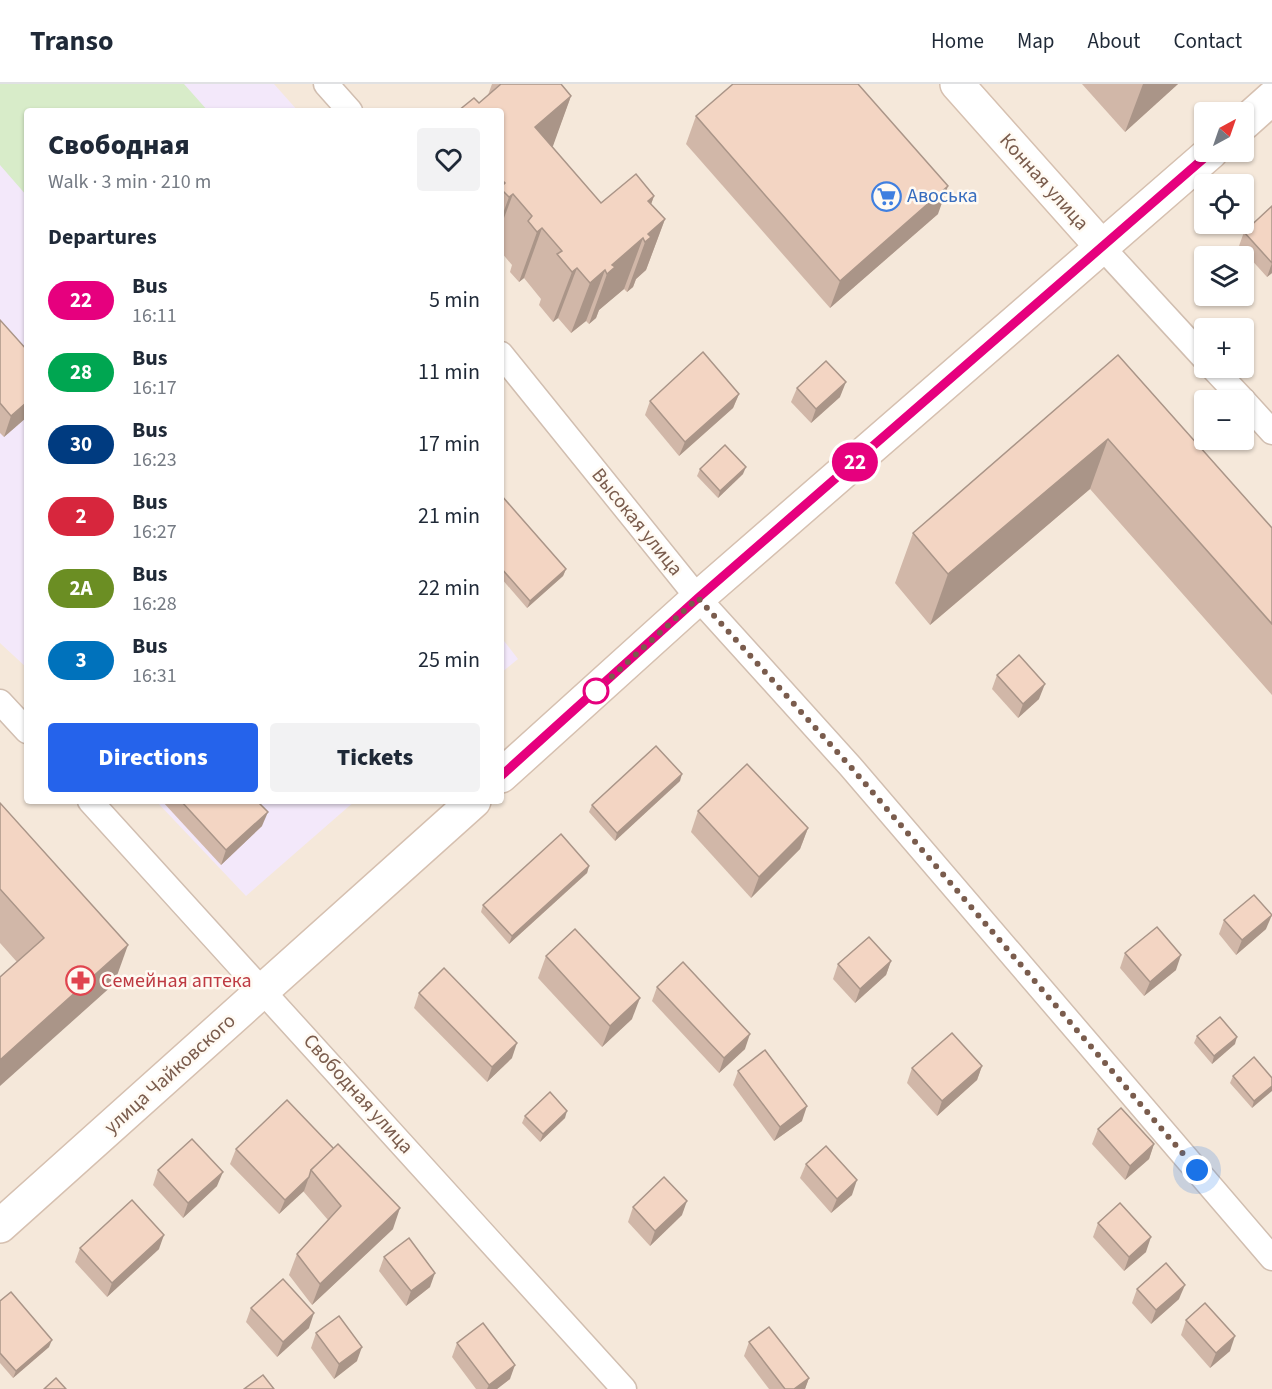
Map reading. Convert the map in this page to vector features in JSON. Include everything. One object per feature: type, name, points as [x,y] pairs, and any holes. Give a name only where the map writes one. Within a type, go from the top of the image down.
[{"type":"main road","name":"Конная улица","points":[[957,84],[1102,247]]},
{"type":"main road","points":[[1254,114],[1272,98]]},
{"type":"main road","points":[[504,773],[698,598],[1200,162]]},
{"type":"main road","name":"улица Чайковского","points":[[0,1226],[471,804]]},
{"type":"street","points":[[326,84],[347,108]]},
{"type":"street","name":"Конная улица","points":[[1102,247],[1194,347]]},
{"type":"street","name":"Высокая улица","points":[[504,358],[698,598],[850,766],[1272,1258]]},
{"type":"street","points":[[1222,378],[1233,390]]},
{"type":"street","points":[[1254,413],[1272,432]]},
{"type":"street","points":[[0,702],[24,728]]},
{"type":"street","name":"Свободная улица","points":[[93,804],[624,1389]]},
{"type":"shaded area","points":[[0,84],[1272,84],[1272,1389],[0,1389]]},
{"type":"shaded area","points":[[0,84],[274,84],[295,108],[24,108],[24,665],[0,643]]},
{"type":"shaded area","points":[[504,641],[518,659],[504,671]]},
{"type":"shaded area","points":[[159,804],[352,804],[246,896]]},
{"type":"green space","points":[[0,84],[184,84],[205,108],[24,108],[24,193],[0,165]]},
{"type":"building","points":[[501,84],[561,84],[571,96],[535,127],[601,203],[636,174],[654,196],[648,201],[665,219],[648,234],[651,237],[645,242],[643,238],[612,265],[615,267],[607,274],[605,270],[590,283],[577,268],[572,272],[557,254],[562,251],[542,228],[537,232],[528,221],[532,216],[513,194],[509,197],[504,192],[504,108],[462,108],[474,98],[479,103]]},
{"type":"building","points":[[733,84],[858,84],[948,186],[840,281],[696,116]]},
{"type":"building","points":[[1272,206],[1272,263],[1246,234],[1254,234],[1254,223]]},
{"type":"building","points":[[0,320],[24,347],[24,405],[11,416],[0,403]]},
{"type":"building","points":[[703,352],[739,394],[685,442],[650,401]]},
{"type":"building","points":[[1118,355],[1194,440],[1194,450],[1203,450],[1272,528],[1272,624],[1108,439],[948,574],[913,533]]},
{"type":"building","points":[[826,361],[846,382],[816,409],[797,388]]},
{"type":"building","points":[[725,445],[746,467],[720,491],[700,469]]},
{"type":"building","points":[[504,498],[566,569],[530,601],[504,571]]},
{"type":"building","points":[[1019,655],[1045,684],[1023,704],[997,675]]},
{"type":"building","points":[[656,746],[682,774],[617,833],[592,805]]},
{"type":"building","points":[[747,764],[808,828],[759,877],[698,811]]},
{"type":"building","points":[[0,803],[128,945],[0,1060],[0,977],[44,938],[0,889]]},
{"type":"building","points":[[184,804],[260,804],[268,812],[226,850]]},
{"type":"building","points":[[561,834],[589,866],[512,936],[483,905]]},
{"type":"building","points":[[1254,895],[1272,915],[1242,940],[1224,920]]},
{"type":"building","points":[[1157,927],[1181,955],[1150,982],[1125,953]]},
{"type":"building","points":[[575,929],[640,998],[610,1026],[546,956]]},
{"type":"building","points":[[869,937],[891,961],[860,989],[838,964]]},
{"type":"building","points":[[683,962],[750,1034],[724,1058],[657,987]]},
{"type":"building","points":[[444,968],[517,1043],[492,1067],[419,993]]},
{"type":"building","points":[[1220,1017],[1237,1037],[1214,1056],[1197,1036]]},
{"type":"building","points":[[952,1033],[982,1066],[942,1101],[912,1068]]},
{"type":"building","points":[[765,1050],[807,1106],[780,1127],[738,1071]]},
{"type":"building","points":[[1254,1057],[1272,1078],[1272,1086],[1254,1101],[1233,1076]]},
{"type":"building","points":[[550,1092],[567,1111],[543,1134],[525,1116]]},
{"type":"building","points":[[287,1100],[334,1149],[311,1170],[309,1177],[285,1200],[236,1149]]},
{"type":"building","points":[[1121,1108],[1154,1144],[1130,1166],[1098,1129]]},
{"type":"building","points":[[192,1139],[223,1172],[188,1203],[158,1170]]},
{"type":"building","points":[[338,1144],[400,1208],[320,1284],[297,1254],[341,1206],[311,1170]]},
{"type":"building","points":[[826,1146],[857,1180],[837,1199],[806,1164]]},
{"type":"building","points":[[664,1177],[687,1201],[655,1231],[633,1207]]},
{"type":"building","points":[[132,1200],[164,1235],[112,1283],[80,1248]]},
{"type":"building","points":[[1120,1203],[1151,1237],[1129,1257],[1098,1223]]},
{"type":"building","points":[[409,1238],[435,1273],[411,1291],[384,1257]]},
{"type":"building","points":[[1166,1263],[1185,1285],[1156,1310],[1137,1289]]},
{"type":"building","points":[[283,1279],[314,1313],[283,1342],[251,1308]]},
{"type":"building","points":[[11,1292],[52,1340],[16,1371],[0,1353],[0,1301]]},
{"type":"building","points":[[1205,1303],[1235,1336],[1216,1353],[1186,1320]]},
{"type":"building","points":[[339,1316],[362,1347],[339,1364],[316,1333]]},
{"type":"building","points":[[483,1323],[515,1365],[489,1385],[457,1343]]},
{"type":"building","points":[[769,1327],[809,1378],[794,1389],[785,1389],[749,1342]]},
{"type":"building","points":[[263,1375],[274,1389],[244,1389]]},
{"type":"building","points":[[56,1378],[66,1389],[44,1389]]},
{"type":"bus line","name":"22","points":[[504,773],[698,598],[1200,162]]},
{"type":"place","name":"Авоська","points":[[886,196]]},
{"type":"place","name":"Семейная аптека","points":[[80,981]]},
{"type":"route","points":[[596,691],[698,598],[850,766],[1197,1170]]}]
